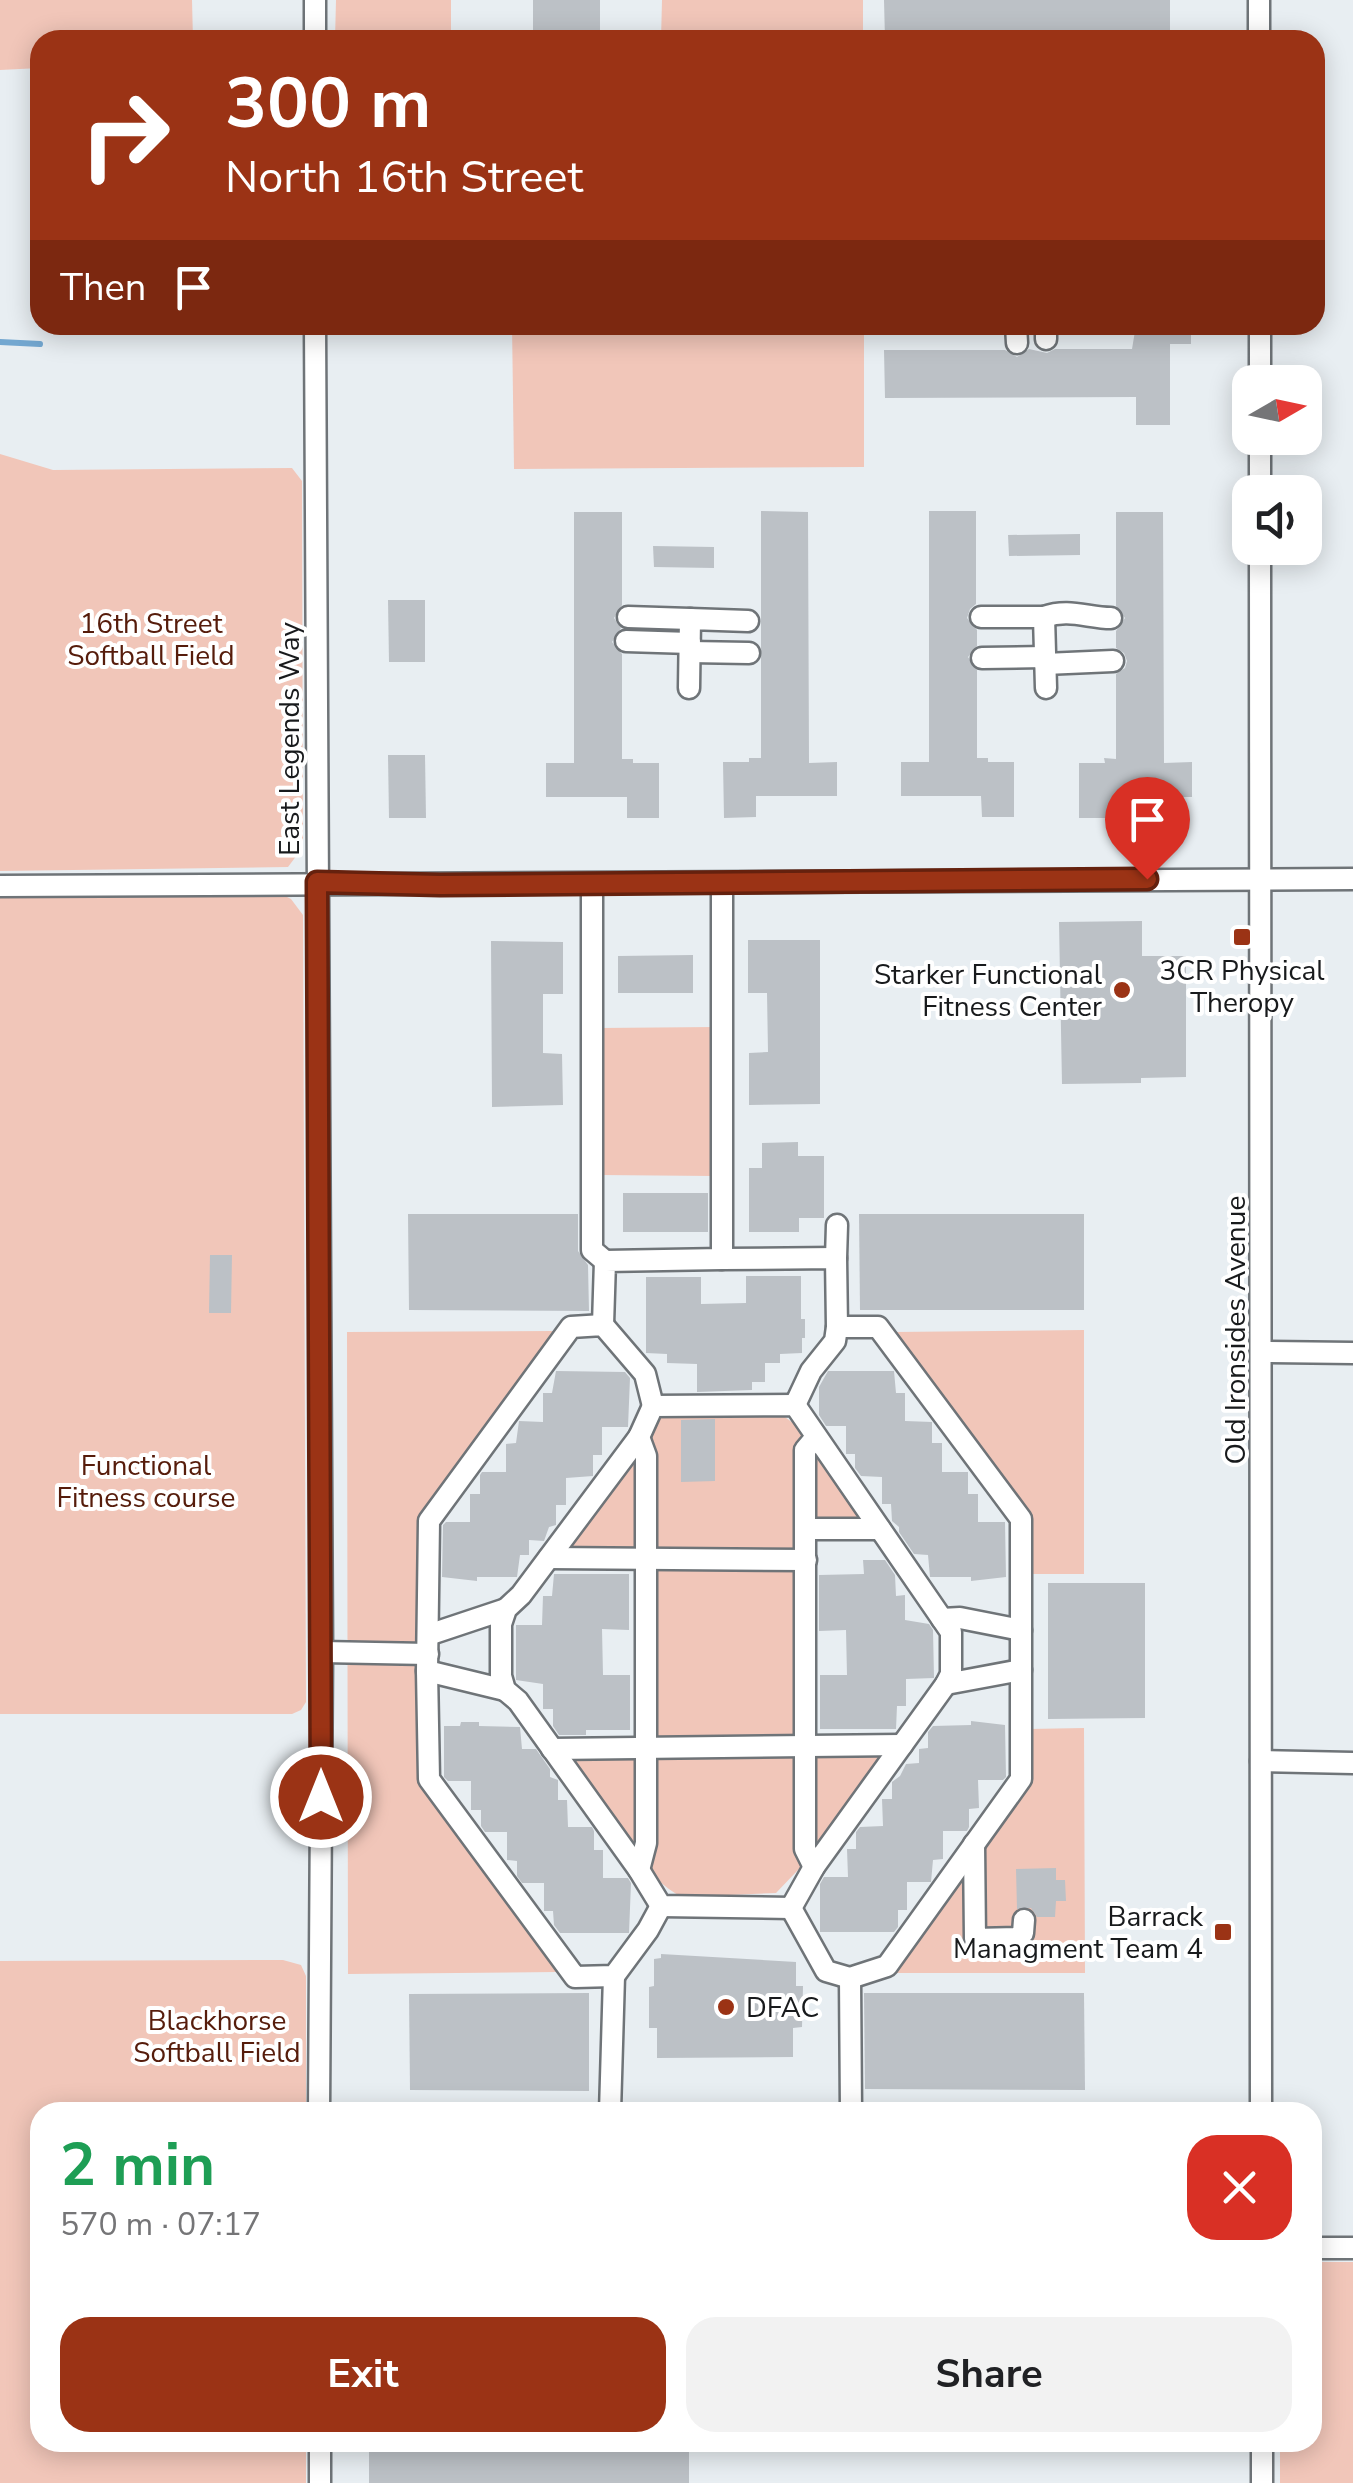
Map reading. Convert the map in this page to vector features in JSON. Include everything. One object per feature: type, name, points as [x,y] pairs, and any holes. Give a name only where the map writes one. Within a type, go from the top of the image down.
[{"type":"street","points":[[315,0],[315,30]]},
{"type":"street","points":[[1259,0],[1259,30]]},
{"type":"street","name":"East Legends Way","points":[[316,335],[322,1652],[319,2102]]},
{"type":"street","points":[[1260,335],[1260,365]]},
{"type":"street","name":"Old Ironsides Avenue","points":[[1260,565],[1262,2102]]},
{"type":"street","points":[[982,617],[1088,613],[1111,618]]},
{"type":"street","points":[[628,617],[748,620]]},
{"type":"street","points":[[1044,617],[1046,688]]},
{"type":"street","points":[[690,619],[690,688]]},
{"type":"street","points":[[626,641],[749,652]]},
{"type":"street","points":[[982,658],[1113,661]]},
{"type":"street","points":[[0,886],[1353,879]]},
{"type":"street","points":[[722,883],[722,1258]]},
{"type":"street","points":[[592,884],[592,1250],[605,1261],[836,1258]]},
{"type":"street","points":[[795,1405],[811,1371],[835,1341],[837,1226]]},
{"type":"street","points":[[428,1653],[506,1609],[521,1595],[640,1436],[653,1406],[644,1374],[603,1325],[605,1261]]},
{"type":"street","points":[[603,1325],[570,1327],[429,1521],[429,1778],[575,1977],[614,1976]]},
{"type":"street","points":[[791,1908],[826,1971],[850,1978],[887,1966],[1022,1778],[1021,1519],[878,1327],[838,1327]]},
{"type":"street","points":[[1262,1352],[1353,1352]]},
{"type":"street","points":[[653,1406],[795,1405]]},
{"type":"street","points":[[791,1908],[814,1867],[951,1674],[951,1632],[795,1405]]},
{"type":"street","points":[[639,1870],[646,1844],[646,1456],[640,1436]]},
{"type":"street","points":[[814,1867],[806,1849],[805,1450],[816,1438]]},
{"type":"street","points":[[806,1529],[880,1529]]},
{"type":"street","points":[[549,1558],[806,1560]]},
{"type":"street","points":[[505,1690],[501,1676],[501,1624],[506,1609]]},
{"type":"street","points":[[942,1619],[960,1618],[1021,1630]]},
{"type":"street","points":[[322,1652],[428,1653],[505,1690],[518,1701],[661,1906]]},
{"type":"street","points":[[946,1684],[1021,1670]]},
{"type":"street","points":[[552,1749],[902,1745]]},
{"type":"street","points":[[1261,1761],[1353,1762]]},
{"type":"street","points":[[974,1844],[975,1940],[1017,1938],[1023,1933],[1024,1920]]},
{"type":"street","points":[[610,2102],[614,1976],[661,1906]]},
{"type":"street","points":[[661,1906],[791,1908]]},
{"type":"street","points":[[850,1978],[851,2102]]},
{"type":"street","points":[[1322,2248],[1353,2248]]},
{"type":"street","points":[[320,2452],[320,2483]]},
{"type":"street","points":[[1262,2452],[1262,2483]]},
{"type":"green space","points":[[0,0],[192,0],[193,30],[30,30],[30,68],[0,70]]},
{"type":"green space","points":[[336,0],[451,0],[451,30],[335,30]]},
{"type":"green space","points":[[662,0],[863,0],[863,30],[661,30]]},
{"type":"green space","points":[[512,335],[864,335],[864,467],[514,469]]},
{"type":"green space","name":"16th Street Softball Field","points":[[0,454],[53,470],[292,468],[302,481],[303,847],[288,867],[0,871]]},
{"type":"green space","name":"Functional Fitness course","points":[[0,895],[283,895],[303,915],[306,1702],[292,1714],[0,1714]]},
{"type":"green space","points":[[714,1027],[713,1176],[600,1175],[600,1028]]},
{"type":"green space","points":[[1084,1330],[1084,1574],[1029,1574],[1027,1520],[894,1332]]},
{"type":"green space","points":[[347,1332],[556,1334],[421,1524],[421,1777],[557,1972],[348,1974]]},
{"type":"green space","points":[[775,1412],[788,1419],[813,1444],[864,1522],[798,1524],[797,1750],[885,1752],[818,1849],[776,1893],[682,1897],[666,1887],[634,1854],[565,1757],[651,1752],[651,1553],[563,1550],[661,1417],[674,1413]]},
{"type":"green space","points":[[1084,1728],[1085,1973],[896,1973],[1028,1778],[1029,1729]]},
{"type":"green space","name":"Blackhorse Softball Field","points":[[283,1960],[301,1965],[306,1976],[306,2102],[30,2102],[30,2452],[306,2452],[306,2483],[0,2483],[0,1961]]},
{"type":"green space","points":[[1322,2262],[1353,2262],[1353,2483],[1280,2483],[1280,2452],[1322,2452]]},
{"type":"building","points":[[533,0],[600,0],[600,30],[533,30]]},
{"type":"building","points":[[884,0],[1170,0],[1170,30],[885,30]]},
{"type":"building","points":[[1134,335],[1191,335],[1191,344],[1170,344],[1170,425],[1136,425],[1136,397],[885,398],[884,350],[1005,350],[1017,357],[1029,349],[1047,353],[1055,349],[1132,349]]},
{"type":"building","points":[[761,511],[808,512],[809,763],[837,762],[837,796],[756,796],[756,817],[724,818],[723,762],[761,758]]},
{"type":"building","points":[[929,511],[976,511],[976,604],[967,618],[977,630],[977,646],[968,657],[977,670],[977,758],[1014,762],[1014,817],[982,817],[981,796],[901,796],[901,762],[929,762]]},
{"type":"building","points":[[574,512],[622,512],[622,605],[614,618],[621,628],[612,642],[622,654],[622,759],[659,763],[659,818],[627,818],[627,797],[546,797],[546,763],[574,763]]},
{"type":"building","points":[[1116,512],[1163,512],[1164,763],[1192,762],[1192,797],[1112,797],[1111,818],[1079,818],[1079,763],[1116,759],[1116,674],[1127,661],[1116,648],[1116,631],[1125,618],[1116,606]]},
{"type":"building","points":[[1080,534],[1080,555],[1009,556],[1008,535]]},
{"type":"building","points":[[653,546],[714,547],[714,568],[654,567]]},
{"type":"building","points":[[388,600],[425,600],[425,662],[389,662]]},
{"type":"building","points":[[388,755],[425,755],[426,818],[389,818]]},
{"type":"building","name":"Starker Functional Fitness Center","points":[[1142,921],[1142,956],[1186,956],[1186,1077],[1141,1078],[1141,1083],[1062,1084],[1059,922]]},
{"type":"building","points":[[748,940],[820,940],[820,1104],[749,1105],[749,1053],[768,1052],[767,993],[748,993]]},
{"type":"building","points":[[491,941],[563,942],[563,994],[543,994],[543,1053],[562,1054],[563,1105],[492,1107]]},
{"type":"building","points":[[693,955],[693,993],[618,993],[618,956]]},
{"type":"building","points":[[798,1142],[798,1156],[824,1156],[824,1218],[799,1218],[799,1232],[749,1232],[749,1168],[762,1168],[762,1143]]},
{"type":"building","points":[[623,1193],[708,1193],[708,1232],[623,1232]]},
{"type":"building","points":[[408,1214],[578,1214],[578,1251],[588,1265],[589,1311],[409,1310]]},
{"type":"building","points":[[859,1214],[1084,1214],[1084,1310],[860,1310]]},
{"type":"building","points":[[210,1255],[232,1255],[231,1313],[209,1313]]},
{"type":"building","points":[[746,1276],[801,1276],[801,1319],[805,1319],[802,1353],[780,1354],[780,1363],[765,1363],[765,1382],[752,1382],[752,1390],[697,1392],[697,1364],[667,1363],[667,1354],[646,1353],[646,1277],[701,1277],[701,1304],[746,1303]]},
{"type":"building","points":[[556,1371],[625,1372],[630,1378],[628,1427],[602,1427],[602,1455],[593,1455],[593,1476],[566,1478],[566,1505],[556,1505],[556,1525],[549,1527],[544,1541],[529,1540],[529,1555],[520,1555],[517,1577],[477,1577],[477,1581],[442,1577],[443,1525],[470,1522],[470,1494],[480,1494],[480,1475],[506,1472],[506,1444],[516,1443],[519,1421],[543,1422],[543,1393],[552,1393]]},
{"type":"building","points":[[828,1371],[894,1371],[896,1393],[905,1393],[905,1421],[932,1422],[932,1443],[942,1443],[942,1472],[968,1472],[968,1494],[978,1494],[978,1522],[1005,1522],[1006,1577],[971,1581],[971,1577],[930,1577],[928,1555],[914,1554],[892,1521],[891,1504],[882,1504],[882,1477],[861,1476],[855,1468],[855,1454],[846,1454],[846,1426],[826,1426],[819,1415],[819,1387]]},
{"type":"building","points":[[715,1419],[715,1481],[681,1482],[681,1420]]},
{"type":"building","points":[[863,1560],[885,1560],[895,1575],[896,1596],[905,1595],[905,1620],[929,1624],[933,1630],[934,1678],[906,1679],[906,1706],[897,1706],[896,1729],[820,1729],[820,1675],[847,1675],[846,1630],[819,1631],[819,1575],[864,1574]]},
{"type":"building","points":[[554,1574],[629,1574],[629,1630],[602,1629],[603,1675],[630,1675],[630,1730],[586,1730],[586,1735],[559,1735],[553,1726],[553,1709],[543,1709],[543,1684],[516,1680],[516,1625],[542,1625],[543,1596],[552,1596]]},
{"type":"building","points":[[1048,1583],[1145,1583],[1145,1718],[1048,1719]]},
{"type":"building","points":[[971,1721],[1005,1725],[1006,1777],[978,1780],[979,1808],[969,1809],[967,1831],[943,1831],[943,1859],[933,1860],[931,1882],[907,1882],[907,1910],[898,1910],[898,1927],[894,1932],[820,1932],[820,1884],[824,1877],[848,1877],[847,1849],[856,1849],[856,1832],[860,1827],[883,1826],[882,1799],[892,1799],[892,1782],[906,1764],[919,1763],[919,1749],[928,1748],[928,1732],[933,1726],[971,1725]]},
{"type":"building","points":[[461,1722],[520,1727],[522,1749],[536,1749],[550,1769],[550,1777],[558,1780],[558,1800],[567,1800],[568,1827],[592,1827],[594,1850],[603,1850],[603,1878],[628,1878],[631,1883],[629,1933],[560,1933],[554,1925],[553,1911],[544,1911],[544,1883],[522,1883],[517,1876],[517,1861],[507,1860],[507,1832],[485,1832],[481,1810],[471,1810],[471,1781],[448,1781],[444,1777],[444,1726],[460,1726]]},
{"type":"building","points":[[1056,1868],[1056,1880],[1065,1880],[1066,1901],[1056,1901],[1055,1917],[1037,1917],[1031,1908],[1017,1909],[1016,1869]]},
{"type":"building","name":"DFAC","points":[[661,1954],[796,1962],[796,1986],[803,1986],[802,2027],[793,2028],[793,2057],[657,2058],[657,2028],[649,2028],[649,1987],[654,1986],[654,1959],[661,1958]]},
{"type":"building","points":[[589,1993],[589,2091],[410,2090],[409,1994]]},
{"type":"building","points":[[864,1993],[1084,1993],[1085,2090],[865,2089]]},
{"type":"building","points":[[369,2452],[689,2452],[689,2483],[369,2483]]},
{"type":"waterway","points":[[0,342],[40,344]]},
{"type":"place","name":"3CR Physical Theropy","points":[[1242,937]]},
{"type":"place","name":"Starker Functional Fitness Center","points":[[1122,990]]},
{"type":"place","name":"Barrack Managment Team 4","points":[[1223,1932]]},
{"type":"place","name":"DFAC","points":[[726,2007]]},
{"type":"route","points":[[321,1797],[317,882],[440,885],[1147,879]]}]
